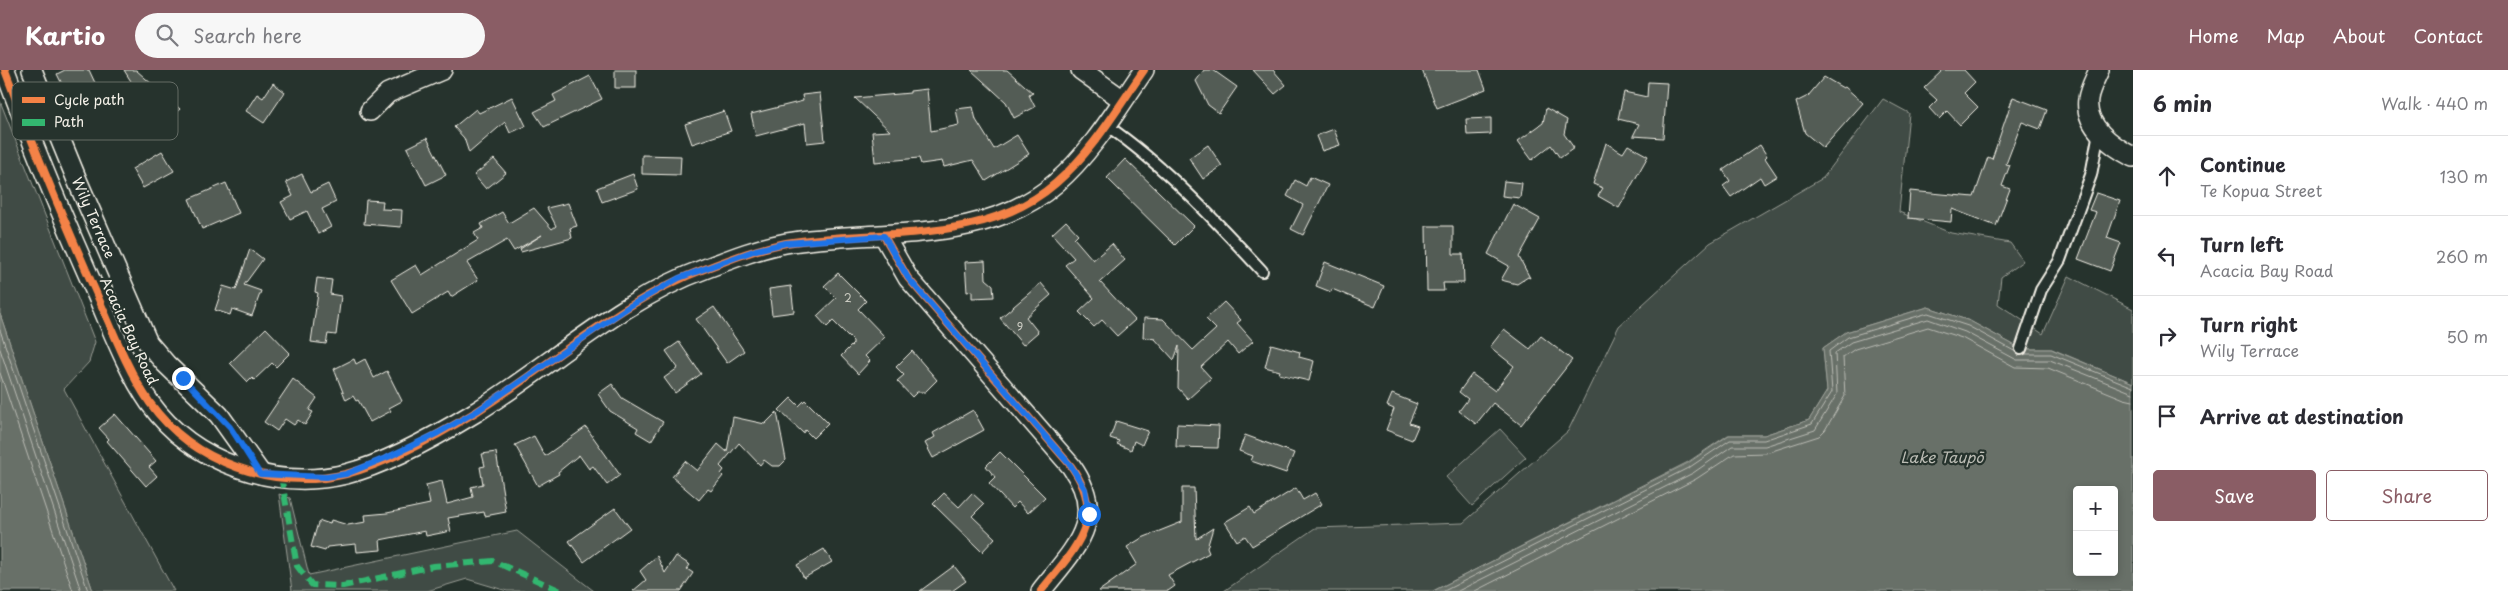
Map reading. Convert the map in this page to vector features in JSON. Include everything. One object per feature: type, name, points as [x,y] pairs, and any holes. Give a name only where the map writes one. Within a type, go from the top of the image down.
[{"type":"street","name":"Acacia Bay Road","points":[[5,70],[12,88]]},
{"type":"street","name":"Wily Terrace","points":[[32,70],[37,82]]},
{"type":"street","points":[[370,111],[388,92],[442,70]]},
{"type":"street","points":[[1081,70],[1123,100]]},
{"type":"street","name":"Acacia Bay Road","points":[[32,140],[60,212],[139,386],[152,406],[186,440],[203,453],[223,462],[260,474],[326,477],[346,474],[388,457],[438,433],[477,411],[630,306],[679,278],[756,250],[786,243],[884,236],[964,226],[998,216],[1024,204],[1054,185],[1083,155],[1144,70]]},
{"type":"street","points":[[2099,70],[2087,100],[2091,120],[2099,132],[2122,151],[2133,157]]},
{"type":"street","name":"Wily Terrace","points":[[61,140],[148,343],[166,364],[219,415],[260,474]]},
{"type":"street","points":[[884,236],[908,278],[1071,466],[1085,489],[1089,514],[1082,537],[1041,591]]},
{"type":"lane","points":[[1106,125],[1166,174],[1262,271]]},
{"type":"lane","points":[[2021,349],[2042,290],[2060,260],[2091,175],[2099,132]]},
{"type":"shaded area","points":[[1883,99],[1909,113],[1899,212],[1951,233],[2010,243],[2023,261],[2001,277],[1998,304],[2043,334],[2069,276],[2133,309],[2133,383],[2052,349],[2021,349],[1970,321],[1928,307],[1846,332],[1823,348],[1827,391],[1809,420],[1764,435],[1728,435],[1688,462],[1433,591],[1224,591],[1315,528],[1463,523],[1568,431],[1619,326],[1710,243],[1823,178]]},
{"type":"shaded area","points":[[0,101],[12,131],[12,140],[15,140],[95,342],[89,362],[64,389],[174,591],[93,591],[0,314]]},
{"type":"shaded area","points":[[1500,429],[1526,457],[1472,506],[1446,477]]},
{"type":"shaded area","points":[[279,494],[290,498],[309,575],[517,531],[594,591],[507,591],[467,579],[427,591],[292,591]]},
{"type":"water","name":"Lake Taupō","points":[[1928,307],[1970,321],[2021,349],[2051,349],[2133,383],[2133,591],[1433,591],[1688,463],[1729,435],[1764,435],[1809,420],[1827,391],[1823,348],[1846,332]]},
{"type":"water","points":[[0,314],[93,591],[0,591]]},
{"type":"building","points":[[65,70],[89,70],[95,82],[61,82],[57,74]]},
{"type":"building","points":[[124,70],[136,70],[150,82],[131,82]]},
{"type":"building","points":[[615,70],[636,70],[636,88],[615,88]]},
{"type":"building","points":[[971,70],[1007,70],[1033,93],[1029,95],[1035,107],[1014,118],[1006,102]]},
{"type":"building","points":[[1204,70],[1213,70],[1237,87],[1219,113],[1208,105],[1196,81]]},
{"type":"building","points":[[1253,70],[1273,70],[1286,85],[1275,94]]},
{"type":"building","points":[[1422,70],[1479,70],[1486,89],[1437,108]]},
{"type":"building","points":[[1943,70],[1964,70],[1975,82],[1964,93],[1978,107],[1960,125],[1947,111],[1939,119],[1929,108],[1937,100],[1924,88]]},
{"type":"building","points":[[590,76],[602,99],[544,127],[534,112],[556,101],[553,95]]},
{"type":"building","points":[[1824,77],[1843,88],[1845,87],[1863,103],[1823,148],[1805,133],[1796,102],[1808,96]]},
{"type":"building","points":[[1648,82],[1667,83],[1663,138],[1633,136],[1639,124],[1618,119],[1624,92],[1647,97]]},
{"type":"building","points":[[273,83],[285,92],[264,123],[246,111],[257,94],[263,98]]},
{"type":"building","points":[[927,89],[931,131],[959,125],[956,109],[973,107],[976,120],[994,149],[1017,135],[1029,154],[986,181],[973,160],[944,167],[942,161],[921,164],[919,158],[875,162],[872,132],[890,131],[855,98],[910,93],[910,91]]},
{"type":"building","points":[[820,93],[825,141],[807,143],[805,123],[756,136],[751,114],[803,101],[802,95]]},
{"type":"building","points":[[512,97],[526,126],[510,133],[505,122],[469,153],[464,138],[454,127],[476,109],[479,113]]},
{"type":"building","points":[[2013,97],[2047,110],[2040,129],[2022,122],[2006,164],[2010,165],[2002,186],[2010,189],[1996,226],[1952,209],[1951,222],[1908,218],[1910,191],[1974,197],[1988,157],[1992,159]]},
{"type":"building","points":[[1546,108],[1567,120],[1564,134],[1574,148],[1560,158],[1551,145],[1532,160],[1518,141],[1543,123]]},
{"type":"building","points":[[724,111],[731,131],[692,144],[685,124]]},
{"type":"building","points":[[1491,118],[1491,134],[1467,135],[1466,119]]},
{"type":"building","points":[[1334,129],[1340,145],[1322,151],[1316,136]]},
{"type":"building","points":[[427,138],[446,175],[426,185],[407,148]]},
{"type":"building","points":[[1606,143],[1623,153],[1628,145],[1648,156],[1619,208],[1598,196],[1603,188],[1593,184]]},
{"type":"building","points":[[1208,145],[1222,166],[1203,179],[1189,158]]},
{"type":"building","points":[[1760,145],[1767,156],[1765,158],[1777,176],[1764,184],[1760,177],[1731,197],[1723,186],[1730,181],[1723,170]]},
{"type":"building","points":[[162,151],[174,171],[143,188],[132,169]]},
{"type":"building","points":[[642,155],[681,156],[680,175],[642,174]]},
{"type":"building","points":[[494,159],[506,173],[486,189],[474,175]]},
{"type":"building","points":[[1125,159],[1194,226],[1175,245],[1107,178]]},
{"type":"building","points":[[302,174],[311,192],[328,184],[336,202],[322,209],[331,227],[318,234],[307,211],[290,219],[281,202],[293,196],[286,182]]},
{"type":"building","points":[[633,174],[638,189],[602,202],[597,188]]},
{"type":"building","points":[[1310,177],[1328,185],[1303,235],[1291,229],[1303,205],[1287,196],[1295,180],[1306,186]]},
{"type":"building","points":[[1504,181],[1522,183],[1520,198],[1502,196]]},
{"type":"building","points":[[226,183],[239,213],[202,229],[189,199]]},
{"type":"building","points":[[2096,193],[2120,201],[2107,238],[2121,243],[2110,271],[2078,259],[2096,212],[2089,210]]},
{"type":"building","points":[[366,200],[383,201],[382,209],[402,210],[401,227],[364,224]]},
{"type":"building","points":[[568,203],[577,226],[570,228],[572,238],[521,252],[520,249],[542,235],[514,251],[507,240],[467,263],[478,280],[451,297],[448,292],[412,314],[391,280],[416,265],[422,275],[478,240],[474,233],[483,228],[481,224],[502,212],[509,223],[534,208],[552,229],[556,226],[547,208]]},
{"type":"building","points":[[1513,204],[1540,219],[1519,257],[1530,278],[1528,277],[1517,284],[1501,280],[1509,266],[1488,254]]},
{"type":"building","points":[[1066,221],[1078,234],[1074,238],[1093,260],[1112,244],[1125,260],[1100,282],[1135,320],[1117,336],[1102,320],[1094,327],[1079,312],[1094,298],[1065,265],[1074,258],[1052,234]]},
{"type":"building","points":[[1426,226],[1453,226],[1453,254],[1463,254],[1464,283],[1443,283],[1444,291],[1427,291]]},
{"type":"building","points":[[250,249],[263,259],[244,285],[261,291],[252,316],[232,309],[230,315],[215,310],[223,286],[236,290]]},
{"type":"building","points":[[985,261],[986,279],[993,285],[994,297],[972,298],[972,291],[967,292],[965,262]]},
{"type":"building","points":[[1325,262],[1384,286],[1375,307],[1332,289],[1331,292],[1316,286]]},
{"type":"building","points":[[838,273],[866,301],[858,309],[885,337],[865,356],[870,361],[858,374],[841,356],[853,344],[853,341],[833,321],[827,327],[817,316],[836,298],[824,286]]},
{"type":"building","points":[[317,278],[332,280],[330,294],[341,296],[336,335],[328,334],[326,344],[311,342],[318,293],[315,292]]},
{"type":"building","points":[[1041,283],[1051,295],[1026,317],[1038,332],[1023,345],[1000,318]]},
{"type":"building","points":[[791,286],[794,312],[772,315],[769,289]]},
{"type":"building","points":[[1224,302],[1241,320],[1237,323],[1253,341],[1238,354],[1228,342],[1201,367],[1211,378],[1188,399],[1178,388],[1179,346],[1174,360],[1155,339],[1143,337],[1144,318],[1163,319],[1193,350],[1216,329],[1206,319]]},
{"type":"building","points":[[714,307],[744,351],[727,363],[696,319]]},
{"type":"building","points":[[266,328],[290,353],[276,367],[272,363],[254,380],[252,378],[248,382],[230,363]]},
{"type":"building","points":[[1504,329],[1530,349],[1541,336],[1572,360],[1521,425],[1493,403],[1476,424],[1459,411],[1468,399],[1459,392],[1472,374],[1495,391],[1514,366],[1490,347]]},
{"type":"building","points":[[679,342],[701,374],[675,393],[664,378],[678,368],[666,351]]},
{"type":"building","points":[[1271,344],[1300,352],[1299,357],[1314,361],[1309,381],[1279,374],[1280,371],[1265,367]]},
{"type":"building","points":[[912,351],[937,380],[925,392],[917,392],[912,397],[897,381],[904,375],[896,367]]},
{"type":"building","points":[[354,359],[356,364],[365,359],[374,378],[387,371],[402,401],[389,408],[391,411],[370,422],[358,400],[356,401],[353,396],[346,400],[334,369]]},
{"type":"building","points":[[293,379],[317,398],[309,410],[313,412],[305,425],[298,420],[294,425],[285,419],[277,431],[264,422]]},
{"type":"building","points":[[612,384],[622,398],[663,422],[651,441],[636,432],[638,428],[610,411],[598,394]]},
{"type":"building","points":[[1392,394],[1417,404],[1409,423],[1418,426],[1412,440],[1386,430],[1394,409],[1387,406]]},
{"type":"building","points":[[791,398],[799,406],[805,400],[828,423],[813,438],[805,430],[803,433],[779,410]]},
{"type":"building","points":[[973,410],[984,430],[933,458],[925,443],[935,437],[933,433]]},
{"type":"building","points":[[777,412],[786,460],[780,466],[772,466],[764,460],[760,465],[739,443],[720,466],[724,470],[721,474],[723,476],[711,491],[708,489],[699,500],[672,477],[685,461],[697,471],[718,444],[727,452],[733,417],[765,424]]},
{"type":"building","points":[[115,414],[156,461],[149,467],[157,476],[146,486],[107,441],[109,439],[99,428]]},
{"type":"building","points":[[1116,421],[1148,431],[1142,445],[1134,441],[1131,450],[1117,444],[1119,441],[1110,438]]},
{"type":"building","points":[[1177,424],[1219,426],[1218,448],[1176,447]]},
{"type":"building","points":[[586,427],[620,475],[607,485],[593,466],[589,469],[579,455],[558,472],[559,474],[538,486],[515,445],[534,436],[545,456]]},
{"type":"building","points":[[1245,435],[1294,453],[1286,473],[1251,461],[1253,456],[1239,451]]},
{"type":"building","points":[[496,452],[506,512],[485,516],[484,512],[448,518],[451,531],[426,536],[425,531],[380,540],[381,550],[357,552],[356,544],[327,547],[325,551],[311,547],[318,523],[321,521],[330,524],[331,520],[348,525],[366,522],[365,515],[387,513],[430,504],[426,485],[442,481],[447,504],[473,497],[471,487],[483,484],[480,467],[485,466],[482,454]]},
{"type":"building","points":[[1000,452],[1045,497],[1028,513],[1018,502],[1012,508],[989,483],[995,477],[986,466]]},
{"type":"building","points":[[1182,488],[1194,488],[1196,539],[1213,528],[1207,548],[1209,553],[1168,575],[1175,586],[1168,591],[1099,591],[1137,564],[1127,547],[1142,538],[1182,522]]},
{"type":"building","points":[[1296,488],[1303,500],[1315,493],[1322,504],[1252,546],[1245,536],[1237,541],[1225,522],[1250,507],[1254,514]]},
{"type":"building","points":[[944,493],[959,507],[972,493],[984,504],[972,516],[995,538],[982,552],[933,504]]},
{"type":"building","points":[[615,508],[630,528],[584,562],[569,541]]},
{"type":"building","points":[[824,549],[832,562],[804,578],[797,565]]},
{"type":"building","points":[[657,556],[665,573],[676,556],[690,565],[687,569],[693,573],[681,591],[633,591],[646,580],[640,571]]},
{"type":"building","points":[[954,566],[966,581],[952,591],[920,591]]},
{"type":"marked path","points":[[281,476],[297,566],[312,585],[343,586],[433,566],[493,561],[561,591]]},
{"type":"cycle path","points":[[5,70],[12,88]]},
{"type":"cycle path","points":[[32,140],[70,234],[126,361],[150,403],[168,424],[189,442],[212,456],[264,475],[291,479],[319,478],[346,474],[378,463],[446,430],[505,393],[616,315],[645,297],[707,268],[756,250],[786,243],[927,231],[962,226],[995,217],[1027,203],[1056,183],[1081,158],[1093,144],[1144,70]]},
{"type":"cycle path","points":[[884,236],[908,278],[1071,466],[1082,485],[1087,502],[1087,518],[1083,533],[1065,561],[1041,591]]},
{"type":"route","points":[[183,378],[230,427],[260,474],[304,478],[346,474],[388,457],[438,433],[477,411],[630,306],[679,278],[756,250],[786,243],[884,236],[897,262],[908,278],[1071,466],[1085,489],[1089,514]]}]
